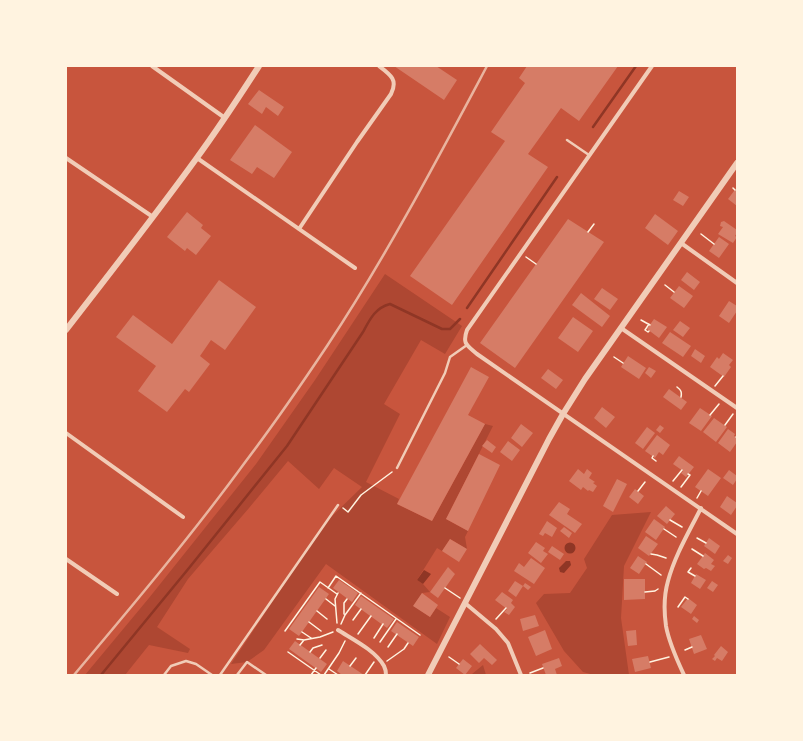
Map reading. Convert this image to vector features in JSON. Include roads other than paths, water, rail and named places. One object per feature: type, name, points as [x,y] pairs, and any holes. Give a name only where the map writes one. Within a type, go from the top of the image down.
[{"type":"street","points":[[152,66],[225,118]]},
{"type":"street","points":[[66,330],[197,158],[259,66]]},
{"type":"street","points":[[299,229],[395,87],[393,78],[379,66]]},
{"type":"street","points":[[652,66],[467,330],[464,338],[467,345],[477,354],[737,534]]},
{"type":"street","points":[[66,158],[153,217]]},
{"type":"street","points":[[197,158],[355,268]]},
{"type":"street","points":[[428,675],[563,414],[621,328],[737,164]]},
{"type":"street","points":[[681,243],[737,283]]},
{"type":"street","points":[[621,328],[737,408]]},
{"type":"street","points":[[66,433],[183,517]]},
{"type":"street","points":[[684,675],[672,647],[666,627],[665,604],[668,582],[676,558],[700,508]]},
{"type":"street","points":[[66,559],[117,594]]},
{"type":"street","points":[[466,603],[496,629],[508,643],[521,675]]},
{"type":"street","points":[[338,630],[376,656],[383,664],[386,675]]},
{"type":"lane","points":[[567,140],[590,155]]},
{"type":"lane","points":[[397,468],[446,373],[450,357],[467,345]]},
{"type":"lane","points":[[220,675],[338,505]]},
{"type":"lane","points":[[164,675],[171,666],[186,661],[196,664],[212,675]]},
{"type":"lane","points":[[236,675],[247,662],[266,675]]},
{"type":"waterway","points":[[593,127],[636,66]]},
{"type":"waterway","points":[[467,308],[557,177]]},
{"type":"waterway","points":[[101,675],[287,446],[371,318],[380,308],[390,304],[442,329],[450,329],[460,319]]},
{"type":"railway","points":[[74,675],[226,489],[327,346],[370,278],[430,172],[487,66]]}]
